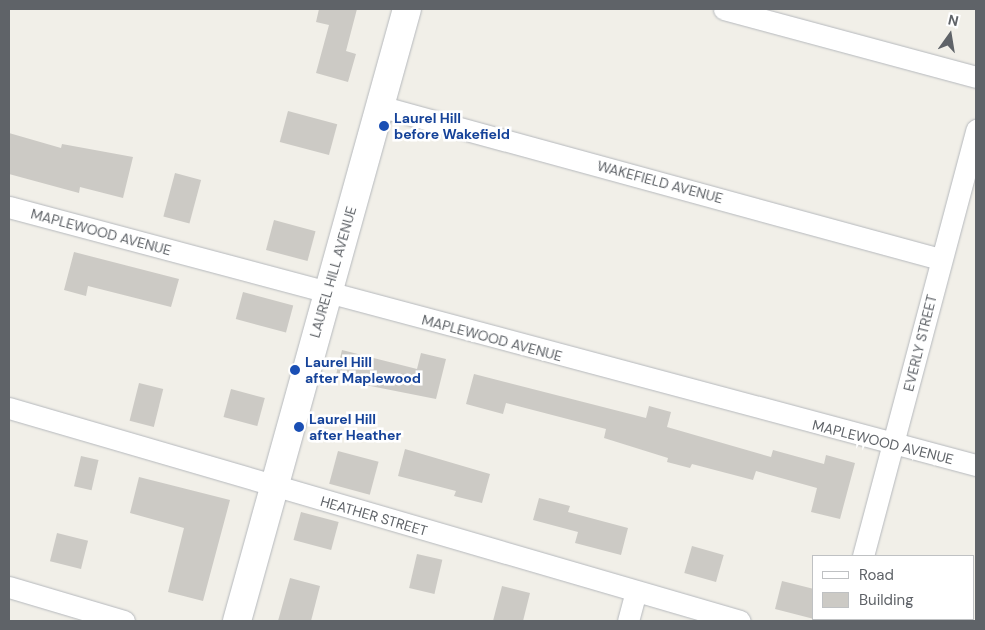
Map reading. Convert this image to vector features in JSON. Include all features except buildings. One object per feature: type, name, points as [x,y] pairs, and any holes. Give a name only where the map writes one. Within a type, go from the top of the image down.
[{"type":"street","name":"LAUREL HILL AVENUE","points":[[237,621],[407,9]]},
{"type":"street","points":[[724,9],[976,77]]},
{"type":"street","name":"WAKEFIELD AVENUE","points":[[380,106],[940,258]]},
{"type":"street","name":"EVERLY STREET","points":[[864,555],[895,446],[940,258],[976,130]]},
{"type":"street","name":"MAPLEWOOD AVENUE","points":[[9,207],[895,446],[976,465]]},
{"type":"street","name":"HEATHER STREET","points":[[9,408],[740,621]]},
{"type":"street","points":[[9,587],[124,621]]},
{"type":"street","points":[[628,621],[636,592]]},
{"type":"place","name":"Laurel Hill before Wakefield","points":[[384,126]]},
{"type":"place","name":"Laurel Hill after Maplewood","points":[[295,370]]},
{"type":"place","name":"Laurel Hill after Heather","points":[[299,427]]}]
